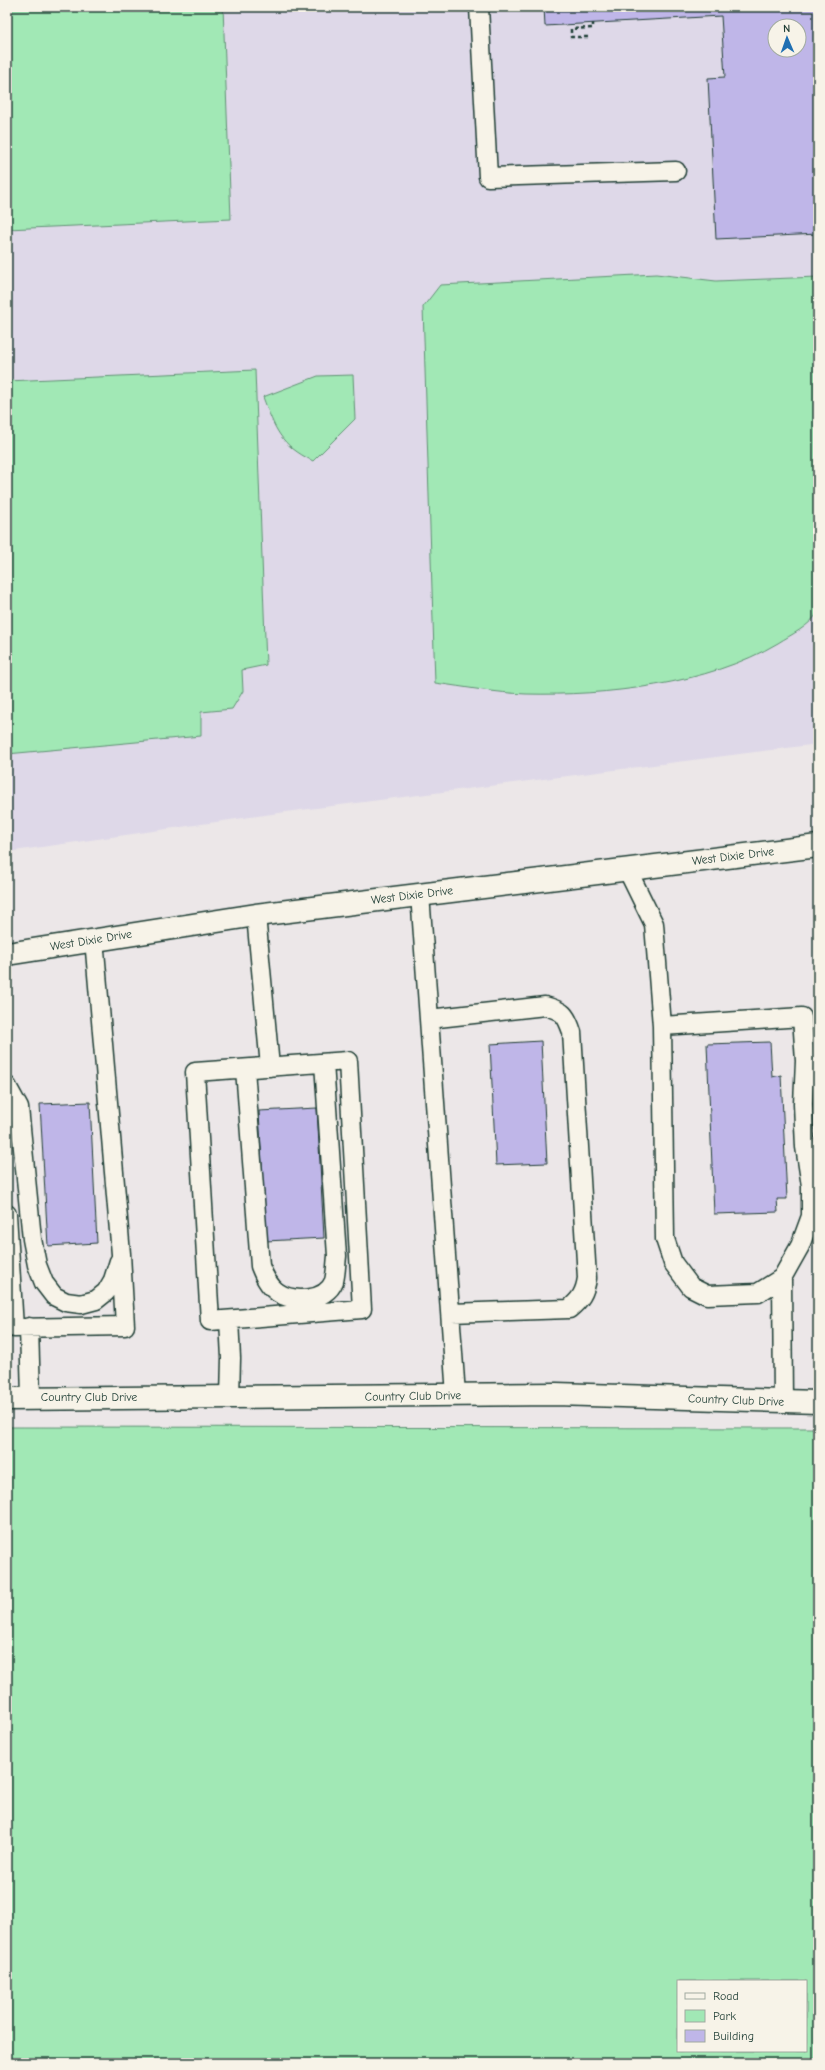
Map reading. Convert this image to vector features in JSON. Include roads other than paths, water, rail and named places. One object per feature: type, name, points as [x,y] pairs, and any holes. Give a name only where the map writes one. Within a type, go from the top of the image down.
[{"type":"main road","name":"West Dixie Drive","points":[[7,954],[94,939],[256,915],[818,846]]},
{"type":"main road","name":"Country Club Drive","points":[[7,1399],[31,1397],[230,1398],[556,1394],[818,1402]]},
{"type":"lane","points":[[479,7],[488,178],[676,171]]},
{"type":"lane","points":[[627,869],[654,924],[662,1026],[666,1239],[673,1263],[691,1287],[707,1295],[758,1293],[782,1278],[800,1246],[811,1216],[811,1186],[805,1147],[803,1104],[805,1061],[802,1017],[662,1026]]},
{"type":"lane","points":[[420,894],[456,1395]]},
{"type":"lane","points":[[256,915],[270,1067]]},
{"type":"lane","points":[[7,1214],[14,1328],[125,1326],[121,1254],[94,939]]},
{"type":"lane","points":[[429,1019],[545,1006],[560,1010],[568,1020],[572,1032],[588,1278],[585,1291],[579,1301],[569,1309],[451,1313]]},
{"type":"lane","points":[[348,1061],[362,1309],[210,1321],[195,1072],[324,1063],[348,1061]]},
{"type":"lane","points":[[245,1069],[260,1266],[266,1281],[277,1292],[292,1299],[310,1298],[323,1294],[333,1282],[337,1256],[324,1063]]},
{"type":"lane","points":[[7,1086],[19,1108],[32,1239],[36,1265],[44,1283],[54,1296],[66,1302],[81,1304],[96,1300],[106,1292],[113,1280],[121,1254]]},
{"type":"lane","points":[[782,1278],[783,1402]]},
{"type":"lane","points":[[229,1320],[231,1358],[230,1398]]},
{"type":"lane","points":[[29,1327],[31,1397]]}]
